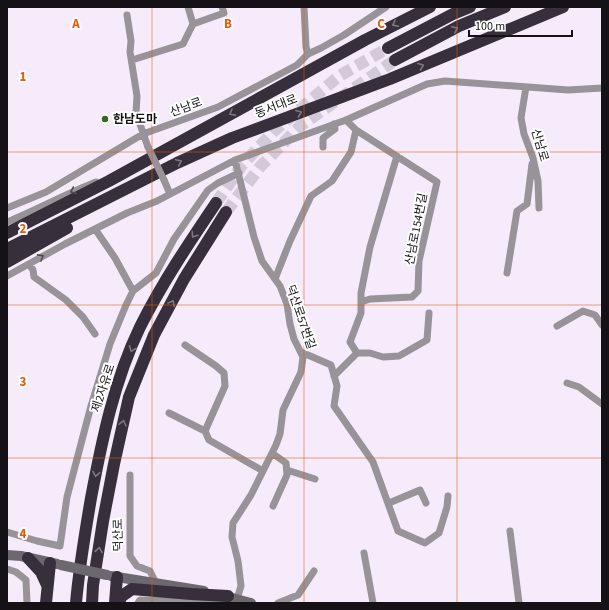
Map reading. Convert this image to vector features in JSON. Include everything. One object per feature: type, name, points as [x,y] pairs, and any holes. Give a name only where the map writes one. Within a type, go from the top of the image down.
[{"type":"highway","name":"동서대로","points":[[7,233],[135,167],[365,40],[430,7]]},
{"type":"highway","points":[[388,48],[453,14],[470,7]]},
{"type":"highway","points":[[395,60],[459,26],[505,7]]},
{"type":"highway","name":"동서대로","points":[[7,249],[232,138],[390,79],[563,7]]},
{"type":"highway","points":[[7,262],[126,196],[151,177]]},
{"type":"highway","name":"제2자유로","points":[[76,603],[85,533],[98,460],[114,393],[140,328],[170,271],[216,203]]},
{"type":"highway","points":[[92,603],[100,542],[114,464],[129,397],[154,335],[184,279],[226,212]]},
{"type":"highway","points":[[24,557],[41,572],[47,586]]},
{"type":"highway","points":[[46,603],[47,586],[56,564]]},
{"type":"highway","points":[[112,576],[115,603]]},
{"type":"highway","points":[[118,603],[122,596],[132,589],[233,597]]},
{"type":"street","points":[[132,60],[183,44],[193,24],[188,7]]},
{"type":"street","points":[[193,24],[224,13],[222,7]]},
{"type":"street","points":[[304,7],[306,47],[308,54]]},
{"type":"street","name":"산남로","points":[[7,208],[46,192],[143,134],[218,107],[297,65],[308,54],[338,38],[386,7]]},
{"type":"street","points":[[127,15],[131,41],[130,52],[137,96],[136,113],[148,147],[170,194]]},
{"type":"street","points":[[7,276],[127,213],[157,202],[235,160],[346,120],[427,84],[445,81],[568,90],[602,88]]},
{"type":"street","name":"산남로","points":[[526,87],[521,118],[524,134],[533,158],[538,181],[539,208]]},
{"type":"street","name":"산남로154번길","points":[[346,120],[356,130],[437,182],[419,261],[418,291],[412,297],[370,299],[361,302]]},
{"type":"street","points":[[323,147],[323,138],[335,129],[334,124]]},
{"type":"street","name":"덕산로57번길","points":[[275,279],[290,240],[311,196],[332,182],[351,152],[356,130]]},
{"type":"street","points":[[357,353],[350,342],[361,313],[361,293],[370,247],[397,156]]},
{"type":"street","points":[[507,274],[517,211],[527,204],[533,158]]},
{"type":"street","name":"덕산로57번길","points":[[233,597],[241,586],[238,561],[232,537],[233,523],[251,495],[272,453],[280,434],[283,410],[301,372],[303,357],[294,339],[287,304],[280,286],[262,261],[254,237],[235,160]]},
{"type":"street","points":[[7,222],[34,211],[73,191],[135,167]]},
{"type":"street","points":[[7,532],[60,546],[67,497],[91,406],[110,344],[133,291],[156,273],[174,239],[208,190],[218,183],[239,173]]},
{"type":"street","points":[[95,229],[115,258],[133,291]]},
{"type":"street","points":[[29,264],[33,270],[34,277],[66,300],[83,317],[95,334]]},
{"type":"street","points":[[556,326],[583,311],[595,315],[602,325]]},
{"type":"street","points":[[334,376],[357,353],[370,353],[383,357],[399,356],[426,340],[428,313]]},
{"type":"street","points":[[185,346],[216,366],[224,373],[225,386],[205,431]]},
{"type":"street","points":[[301,352],[331,365],[337,386],[334,406],[373,462],[398,531],[425,543],[439,533],[447,507],[448,496]]},
{"type":"street","points":[[567,383],[579,387],[602,404]]},
{"type":"street","points":[[169,413],[205,431],[209,440],[263,472]]},
{"type":"street","points":[[272,453],[286,463],[287,470],[287,475],[273,506]]},
{"type":"street","points":[[287,470],[315,479]]},
{"type":"street","name":"덕산로","points":[[130,475],[130,556],[137,566],[150,571],[156,583]]},
{"type":"street","points":[[389,503],[420,490],[426,503]]},
{"type":"street","points":[[510,531],[519,603]]},
{"type":"street","points":[[7,548],[24,557]]},
{"type":"street","points":[[364,553],[373,603]]},
{"type":"street","points":[[7,555],[24,557],[112,576],[191,588],[233,597],[251,603]]},
{"type":"street","points":[[7,569],[16,572],[26,580],[27,603]]},
{"type":"street","points":[[278,603],[298,595],[314,572]]},
{"type":"street","points":[[138,603],[140,600],[218,602],[233,597]]},
{"type":"tunnel","points":[[216,203],[242,165],[274,131],[339,76],[388,48]]},
{"type":"tunnel","points":[[226,212],[260,167],[300,126],[395,60]]},
{"type":"place","name":"한남도마","points":[[105,119]]}]
